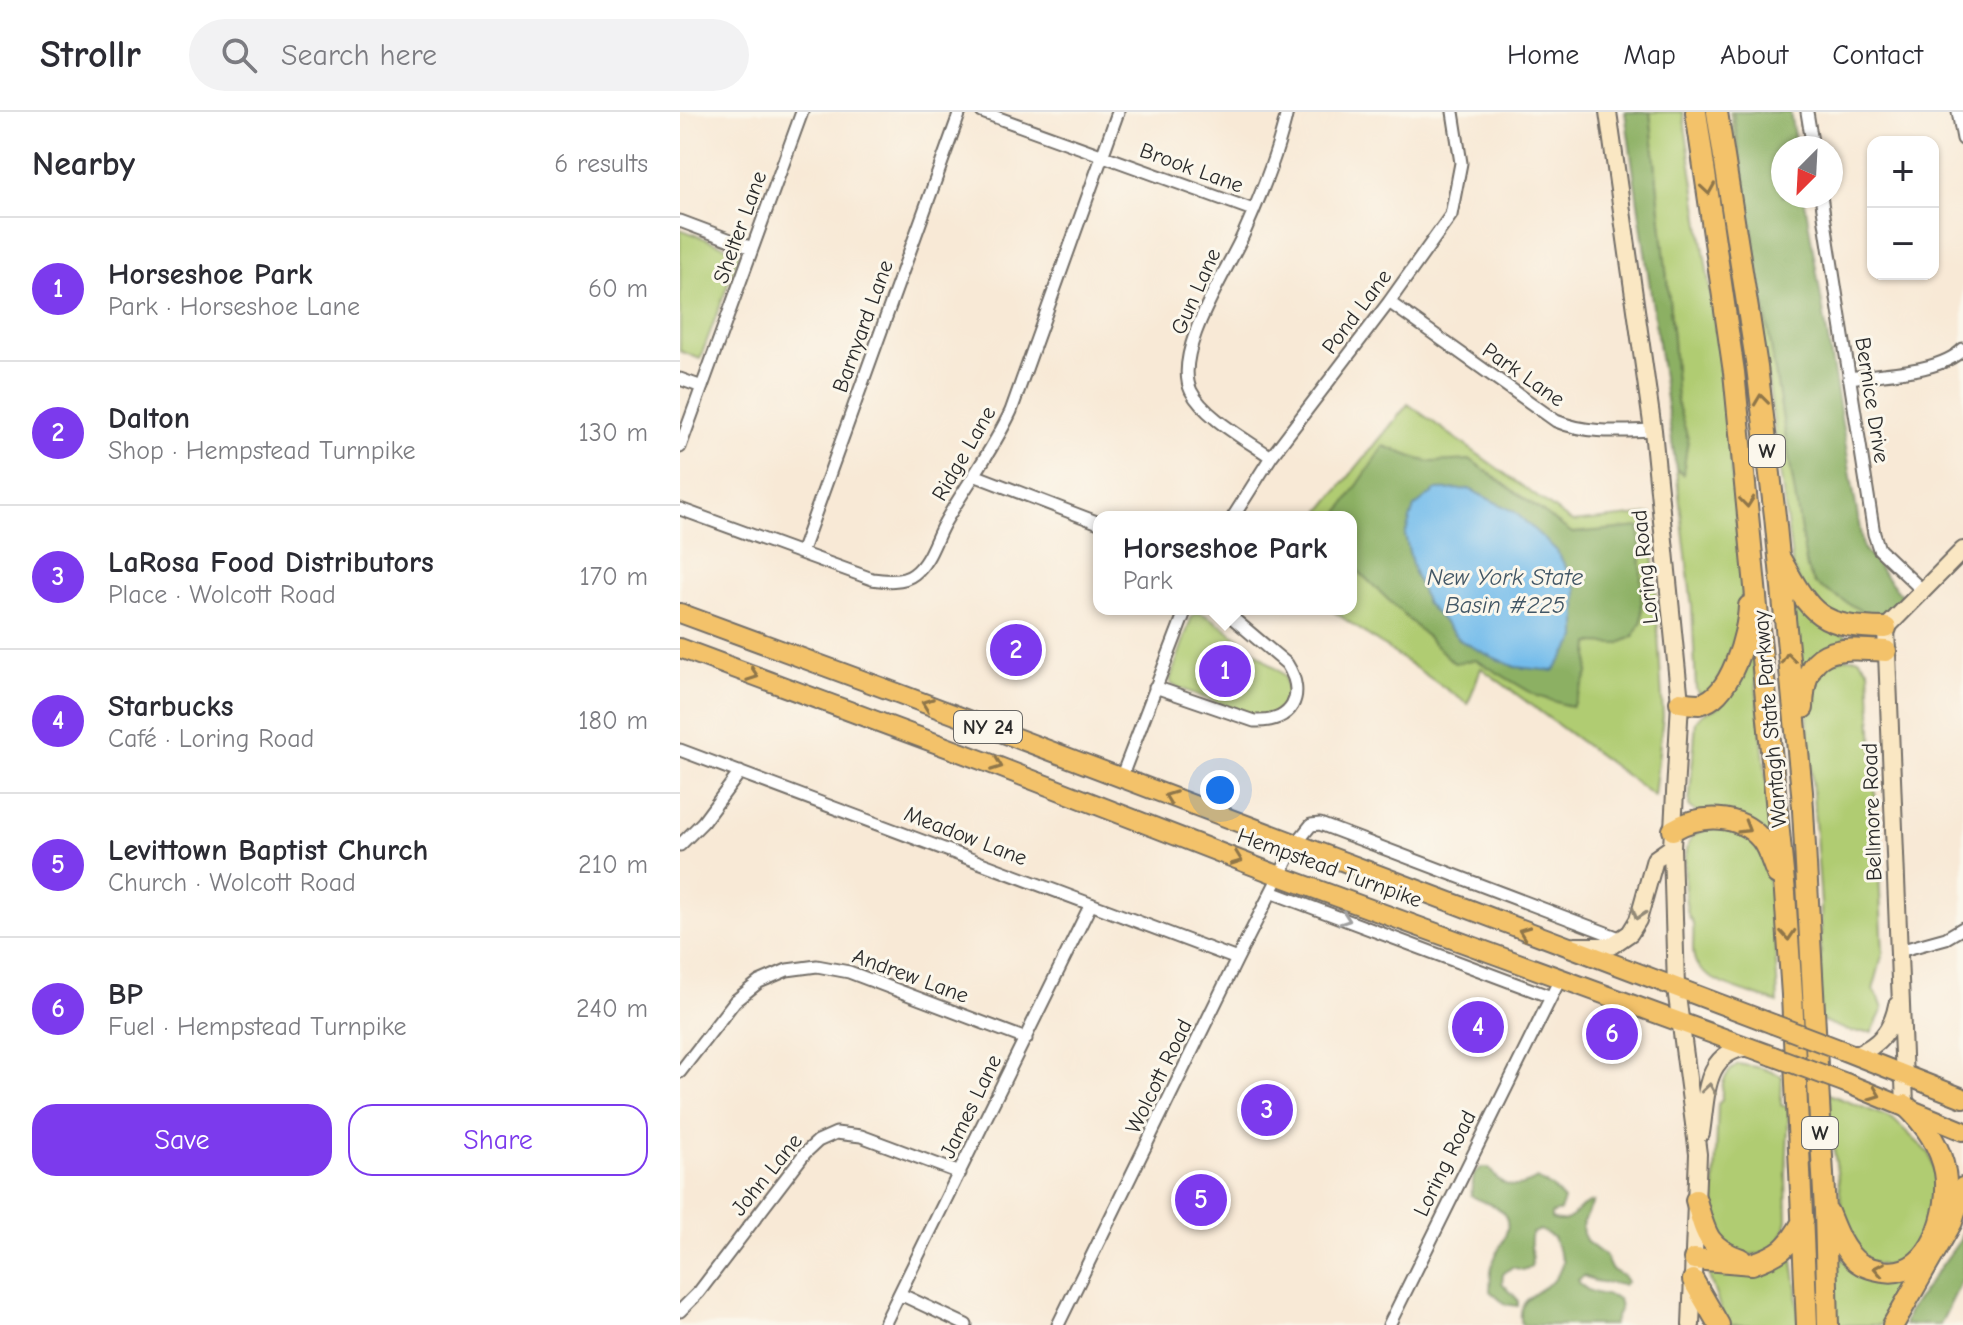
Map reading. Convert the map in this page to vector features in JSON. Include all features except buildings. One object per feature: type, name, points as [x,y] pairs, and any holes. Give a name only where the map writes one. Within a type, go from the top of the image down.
[{"type":"highway","name":"Wantagh State Parkway","points":[[1696,112],[1734,372],[1785,893],[1807,1325]]},
{"type":"highway","name":"Wantagh State Parkway","points":[[1717,112],[1757,367],[1802,792],[1825,1203],[1828,1325]]},
{"type":"highway","points":[[1680,702],[1699,704],[1722,690],[1736,661],[1748,625],[1752,550]]},
{"type":"highway","points":[[1778,554],[1802,597],[1823,617],[1848,627],[1886,628]]},
{"type":"highway","points":[[1802,792],[1804,687],[1816,661],[1826,653],[1845,648],[1886,651]]},
{"type":"highway","points":[[1672,838],[1688,821],[1712,817],[1736,822],[1764,842],[1785,893]]},
{"type":"highway","points":[[1825,1203],[1843,1246],[1857,1262],[1871,1269],[1889,1272],[1905,1270],[1926,1251],[1941,1223],[1946,1192],[1945,1173],[1924,1123],[1905,1105]]},
{"type":"highway","points":[[1893,1325],[1952,1222],[1963,1188]]},
{"type":"highway","points":[[1696,1200],[1710,1241],[1724,1254],[1752,1264]]},
{"type":"highway","points":[[1719,1325],[1694,1269],[1752,1264],[1780,1253],[1791,1243],[1803,1221]]},
{"type":"main road","name":"Hempstead Turnpike","points":[[680,613],[1904,1073],[1963,1098]]},
{"type":"main road","name":"Hempstead Turnpike","points":[[680,648],[975,757],[1276,884],[1561,977],[1905,1105],[1963,1131]]},
{"type":"street","name":"Shelter Lane","points":[[680,447],[802,112]]},
{"type":"street","name":"Barnyard Lane","points":[[801,553],[960,112]]},
{"type":"street","name":"Brook Lane","points":[[982,112],[1253,210]]},
{"type":"street","name":"Ridge Lane","points":[[680,509],[872,579],[907,578],[925,563],[944,524],[996,443],[1011,411],[1118,112]]},
{"type":"street","name":"Gun Lane","points":[[1271,457],[1199,403],[1190,389],[1187,373],[1188,355],[1205,308],[1245,232],[1287,112]]},
{"type":"street","name":"Pond Lane","points":[[1237,511],[1271,457],[1451,215],[1461,163],[1453,112]]},
{"type":"street","name":"Loring Road","points":[[1608,112],[1653,430],[1680,702],[1672,838],[1676,988],[1698,1154]]},
{"type":"street","points":[[1807,112],[1811,136]]},
{"type":"street","points":[[1958,112],[1963,139]]},
{"type":"street","name":"Bernice Drive","points":[[1823,208],[1869,512],[1879,549],[1923,591]]},
{"type":"street","points":[[680,221],[752,248]]},
{"type":"street","name":"Park Lane","points":[[1389,302],[1556,421],[1571,428],[1593,431],[1653,430]]},
{"type":"street","points":[[1849,378],[1918,369],[1957,355],[1963,349]]},
{"type":"street","points":[[680,379],[702,387]]},
{"type":"street","points":[[974,475],[1093,521]]},
{"type":"street","points":[[1886,628],[1963,550]]},
{"type":"street","points":[[1121,778],[1184,615]]},
{"type":"street","points":[[1155,687],[1254,721],[1265,722],[1285,715],[1294,704],[1296,692],[1287,664],[1229,615]]},
{"type":"street","name":"Bellmore Road","points":[[1886,628],[1905,1105]]},
{"type":"street","name":"Meadow Lane","points":[[680,750],[1237,959]]},
{"type":"street","points":[[680,845],[703,822],[740,772]]},
{"type":"street","name":"Hempstead Turnpike","points":[[1295,845],[1311,825],[1320,824],[1622,939]]},
{"type":"street","points":[[1562,946],[1611,946],[1630,933],[1638,920],[1655,859],[1672,838]]},
{"type":"street","name":"Wolcott Road","points":[[1058,1325],[1295,845]]},
{"type":"street","name":"Hempstead Turnpike","points":[[1276,884],[1551,997]]},
{"type":"street","name":"James Lane","points":[[884,1325],[1091,904]]},
{"type":"street","points":[[1899,951],[1946,938],[1963,928]]},
{"type":"street","name":"Andrew Lane","points":[[680,1072],[735,1001],[759,982],[787,970],[817,966],[849,972],[1026,1039]]},
{"type":"street","name":"Loring Road","points":[[1389,1325],[1561,977]]},
{"type":"street","points":[[1850,1053],[1873,1047],[1888,1031],[1894,1020],[1901,984]]},
{"type":"street","points":[[1691,1325],[1698,1154],[1713,1070],[1727,1053],[1750,1047]]},
{"type":"street","name":"John Lane","points":[[680,1311],[699,1292],[805,1153],[828,1136],[846,1133],[861,1136],[960,1173]]},
{"type":"street","points":[[900,1294],[966,1325]]},
{"type":"green space","points":[[1625,112],[1650,112],[1677,402],[1688,439],[1683,474],[1676,469]]},
{"type":"green space","points":[[1650,112],[1683,112],[1716,330],[1744,588],[1735,638],[1715,689],[1699,695],[1676,469],[1682,474],[1688,439],[1677,402]]},
{"type":"green space","points":[[1730,112],[1733,112],[1767,310],[1863,612],[1882,614],[1873,617],[1845,618],[1828,612],[1809,598],[1793,568]]},
{"type":"green space","points":[[1733,112],[1790,112],[1794,136],[1771,136],[1771,208],[1806,208],[1863,548],[1903,597],[1882,614],[1863,612],[1815,584],[1807,569]]},
{"type":"green space","points":[[680,229],[740,252],[700,359],[680,351]]},
{"type":"green space","points":[[1408,404],[1572,522],[1651,514],[1663,716],[1654,796],[1481,668],[1468,704],[1339,615],[1357,615],[1357,511],[1321,511]]},
{"type":"green space","points":[[1384,446],[1432,462],[1471,460],[1572,533],[1640,527],[1642,621],[1633,637],[1618,644],[1590,643],[1588,674],[1572,707],[1537,696],[1476,660],[1454,663],[1357,570],[1357,511],[1340,511]],"holes":[[[1469,489],[1515,513],[1557,551],[1515,667],[1461,641],[1426,603],[1405,535]]]},
{"type":"green space","points":[[1792,595],[1826,628],[1847,636],[1848,642],[1802,666],[1797,664]]},
{"type":"green space","points":[[1205,615],[1285,676],[1288,699],[1279,710],[1257,718],[1172,685],[1170,680],[1192,616]]},
{"type":"green space","points":[[1753,655],[1774,853],[1760,833],[1697,813],[1689,806],[1696,721],[1726,699],[1747,656]]},
{"type":"green space","points":[[1843,658],[1859,658],[1869,670],[1883,953],[1873,990],[1883,1009],[1872,1032],[1852,1032],[1820,1020],[1821,904],[1806,698],[1822,666]]},
{"type":"green space","points":[[1724,826],[1754,841],[1765,860],[1778,1003],[1714,979],[1699,968],[1694,958],[1693,925],[1685,896],[1687,850],[1697,833]]},
{"type":"green space","points":[[1738,1064],[1762,1068],[1782,1076],[1781,1105],[1789,1108],[1787,1220],[1784,1233],[1776,1245],[1764,1254],[1741,1255],[1713,1231],[1718,1104],[1722,1100],[1724,1079]]},
{"type":"green space","points":[[1826,1093],[1893,1119],[1930,1154],[1938,1183],[1939,1210],[1928,1239],[1910,1261],[1884,1266],[1862,1260],[1847,1242]]},
{"type":"green space","points":[[1481,1168],[1489,1168],[1499,1180],[1510,1186],[1537,1179],[1553,1188],[1564,1200],[1560,1211],[1551,1214],[1551,1219],[1569,1219],[1586,1204],[1593,1202],[1582,1226],[1583,1234],[1587,1242],[1605,1256],[1611,1269],[1627,1282],[1623,1285],[1594,1281],[1584,1276],[1578,1280],[1590,1291],[1618,1299],[1620,1307],[1613,1325],[1522,1325],[1525,1303],[1556,1278],[1563,1262],[1553,1237],[1540,1230],[1532,1233],[1531,1237],[1531,1267],[1523,1270],[1512,1267],[1503,1274],[1502,1283],[1518,1300],[1518,1306],[1505,1304],[1490,1291],[1492,1266],[1505,1237],[1507,1222],[1499,1209],[1471,1195],[1474,1174]]},
{"type":"green space","points":[[1963,1230],[1963,1278],[1940,1325],[1904,1325],[1908,1312],[1960,1240]]},
{"type":"green space","points":[[1835,1253],[1860,1274],[1882,1281],[1908,1279],[1909,1283],[1881,1325],[1835,1325]]},
{"type":"green space","points":[[1792,1254],[1799,1325],[1726,1325],[1709,1276],[1710,1268],[1762,1272],[1776,1267]]},
{"type":"water","name":"New York State Basin #225","points":[[1469,489],[1515,512],[1557,551],[1577,588],[1577,638],[1554,671],[1515,667],[1461,641],[1426,603],[1405,535],[1414,507],[1436,490]]},
{"type":"place","name":"Dalton","points":[[1016,650]]},
{"type":"place","name":"Horseshoe Park","points":[[1225,671]]},
{"type":"place","name":"Starbucks","points":[[1478,1027]]},
{"type":"place","name":"BP","points":[[1612,1034]]},
{"type":"place","name":"LaRosa Food Distributors","points":[[1267,1110]]},
{"type":"place","name":"Levittown Baptist Church","points":[[1201,1200]]}]
